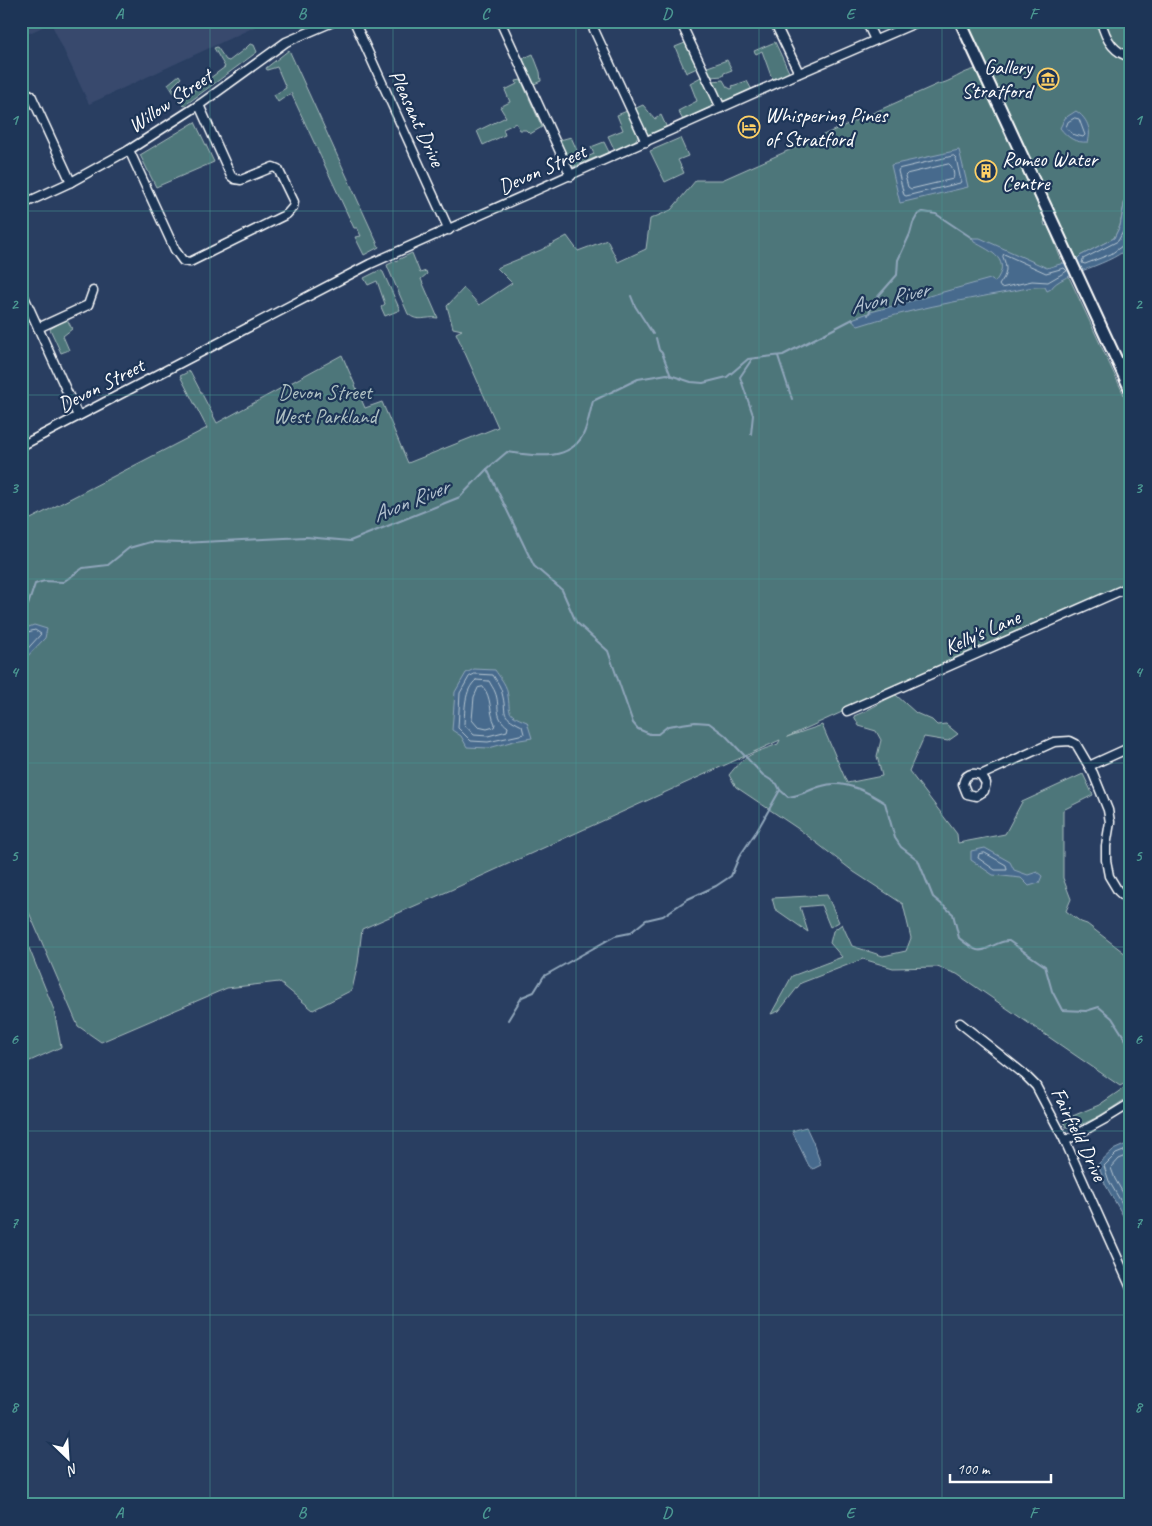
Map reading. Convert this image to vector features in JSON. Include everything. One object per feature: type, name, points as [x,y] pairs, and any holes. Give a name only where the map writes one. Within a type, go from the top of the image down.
[{"type":"main road","points":[[960,21],[1131,390]]},
{"type":"street","name":"Willow Street","points":[[21,205],[71,182],[129,150],[199,104],[286,42],[335,21]]},
{"type":"street","name":"Pleasant Drive","points":[[354,21],[449,230]]},
{"type":"street","points":[[500,21],[571,176]]},
{"type":"street","points":[[590,21],[646,142]]},
{"type":"street","points":[[680,21],[721,108]]},
{"type":"street","points":[[774,21],[799,73]]},
{"type":"street","points":[[866,21],[875,40]]},
{"type":"street","name":"Devon Street","points":[[21,446],[370,264],[920,21]]},
{"type":"street","points":[[1101,21],[1104,32],[1112,47],[1131,57]]},
{"type":"street","points":[[21,90],[31,95],[71,182]]},
{"type":"street","points":[[129,150],[175,250],[183,261],[192,261],[287,214],[293,207],[294,202],[278,168],[273,166],[241,180],[231,176],[199,104]]},
{"type":"street","points":[[21,290],[78,416]]},
{"type":"street","points":[[38,328],[88,305],[93,291]]},
{"type":"street","name":"Kelly's Lane","points":[[847,711],[1131,586]]},
{"type":"street","points":[[981,775],[1054,742],[1062,740],[1076,744],[1089,766],[1108,810],[1110,822],[1106,860],[1109,876],[1118,891],[1131,903]]},
{"type":"street","points":[[1089,766],[1131,747]]},
{"type":"street","name":"Fairfield Drive","points":[[960,1023],[1024,1074],[1036,1086],[1065,1141],[1131,1288]]},
{"type":"street","points":[[1065,1141],[1131,1103]]},
{"type":"shaded area","points":[[21,21],[263,21],[263,23],[89,104],[51,23],[21,37]]},
{"type":"green space","points":[[966,21],[1131,21],[1131,181],[1128,184],[1120,226],[1114,238],[1077,259],[1000,99]]},
{"type":"green space","points":[[775,42],[789,72],[775,80],[771,76],[762,51],[756,54],[754,51]]},
{"type":"green space","points":[[685,43],[697,68],[686,73],[675,47]]},
{"type":"green space","points":[[250,44],[254,45],[257,52],[184,106],[168,84],[179,75],[181,78],[172,87],[182,99],[225,67],[214,48],[217,47],[226,60],[229,61]]},
{"type":"green space","points":[[289,50],[379,247],[364,255],[355,237],[361,236],[357,228],[354,228],[291,93],[278,102],[274,95],[286,88],[277,67],[267,70],[266,68]]},
{"type":"green space","points":[[533,54],[540,72],[541,81],[532,85],[520,60]]},
{"type":"green space","points":[[727,60],[732,70],[724,73],[723,76],[710,77],[705,68]]},
{"type":"green space","name":"Devon Street West Parkland","points":[[977,69],[1045,221],[1045,226],[1048,225],[1062,262],[1131,410],[1131,581],[787,737],[822,725],[847,783],[882,776],[877,756],[881,740],[876,731],[859,726],[854,716],[896,695],[916,713],[932,720],[937,725],[946,724],[958,734],[948,741],[924,737],[909,771],[957,834],[958,843],[1005,834],[1022,802],[1083,774],[1093,795],[1063,810],[1063,878],[1071,899],[1066,911],[1087,924],[1131,958],[1131,1080],[1120,1086],[957,974],[937,967],[893,968],[863,959],[801,983],[779,1011],[771,1014],[792,976],[842,957],[830,943],[833,931],[842,924],[852,946],[883,956],[906,951],[911,938],[903,904],[854,872],[800,830],[736,787],[729,775],[735,768],[745,758],[778,744],[780,740],[362,929],[358,963],[352,990],[313,1010],[279,982],[227,988],[101,1042],[78,1026],[21,894],[21,524],[207,428],[180,376],[190,371],[217,423],[342,355],[365,408],[382,402],[408,463],[498,427],[456,333],[462,330],[453,328],[447,306],[464,288],[479,305],[512,283],[497,268],[541,250],[567,236],[578,251],[607,240],[618,262],[646,249],[650,219],[671,210],[696,180],[722,180],[938,84]]},
{"type":"green space","points":[[701,77],[713,101],[711,107],[683,120],[678,111],[697,101],[690,83]]},
{"type":"green space","points":[[521,80],[542,127],[530,134],[526,130],[520,130],[516,123],[503,129],[505,135],[483,145],[477,131],[506,117],[500,107],[510,102],[505,90],[517,84],[516,81]]},
{"type":"green space","points":[[723,80],[727,87],[731,89],[733,88],[732,86],[747,81],[752,90],[724,101],[720,98],[712,81]]},
{"type":"green space","points":[[643,105],[655,119],[661,115],[667,128],[650,135],[645,133],[634,109]]},
{"type":"green space","points":[[627,111],[638,136],[635,141],[615,151],[608,136],[623,130],[617,115]]},
{"type":"green space","points":[[195,122],[214,162],[156,187],[140,155]]},
{"type":"green space","points":[[571,137],[579,155],[573,160],[573,163],[594,154],[591,147],[604,142],[609,152],[573,167],[567,160],[559,142]]},
{"type":"green space","points":[[680,138],[688,156],[678,160],[684,173],[665,182],[650,151]]},
{"type":"green space","points":[[412,253],[420,273],[426,271],[427,274],[421,279],[438,318],[419,319],[408,314],[388,268],[387,265]]},
{"type":"green space","points":[[380,270],[383,272],[400,310],[385,316],[381,307],[385,304],[377,281],[368,285],[364,278]]},
{"type":"green space","points":[[67,319],[72,329],[63,336],[69,350],[61,353],[50,329]]},
{"type":"green space","points":[[827,895],[839,922],[830,927],[821,905],[800,907],[808,932],[775,909],[772,898]]},
{"type":"green space","points":[[21,928],[54,1010],[61,1047],[21,1065]]},
{"type":"green space","points":[[1131,1083],[1131,1095],[1117,1105],[1081,1125],[1066,1127],[1063,1120],[1099,1105]]},
{"type":"water","points":[[1076,111],[1088,125],[1088,142],[1079,142],[1072,139],[1060,128],[1065,118]]},
{"type":"water","points":[[959,150],[968,187],[900,203],[891,165]]},
{"type":"water","name":"Avon River","points":[[1131,181],[1131,244],[1113,258],[1065,278],[1047,291],[1045,287],[1026,288],[932,306],[858,326],[852,319],[990,279],[995,282],[1000,274],[1001,262],[993,253],[974,242],[972,238],[980,238],[1047,268],[1077,259],[1114,238],[1120,226],[1128,184]]},
{"type":"water","points":[[34,625],[47,629],[45,638],[21,663],[21,630]]},
{"type":"water","points":[[474,669],[495,670],[506,688],[511,714],[527,722],[532,738],[489,748],[467,747],[461,736],[452,730],[455,692],[466,673]]},
{"type":"water","points":[[985,848],[1010,862],[1014,870],[1028,875],[1037,872],[1042,876],[1039,883],[1029,886],[1021,878],[993,875],[971,860],[971,851]]},
{"type":"water","points":[[806,1127],[821,1165],[813,1169],[809,1166],[792,1131]]},
{"type":"water","points":[[1131,1142],[1131,1233],[1129,1226],[1105,1184],[1098,1164],[1113,1150]]},
{"type":"waterway","points":[[868,315],[875,300],[897,275],[898,260],[918,214],[923,212],[936,214],[972,238]]},
{"type":"waterway","points":[[631,296],[635,306],[653,334]]},
{"type":"waterway","name":"Avon River","points":[[21,606],[28,605],[35,584],[44,581],[63,582],[83,568],[108,565],[129,548],[150,542],[181,543],[306,537],[350,541],[460,497],[487,469],[507,452],[527,455],[549,455],[568,450],[583,435],[593,401],[638,379],[667,374],[691,382],[703,383],[727,377],[748,359],[783,355],[853,319]]},
{"type":"waterway","points":[[656,338],[659,350],[671,376]]},
{"type":"waterway","points":[[778,356],[792,399]]},
{"type":"waterway","points":[[751,434],[753,415],[740,377],[752,359]]},
{"type":"waterway","points":[[487,469],[534,566],[562,590],[576,622],[608,651],[633,723],[638,729],[650,734],[658,734],[668,726],[695,722],[709,723],[725,735],[763,775],[777,784],[780,790],[788,797],[822,786],[838,784],[855,787],[885,803],[895,838],[901,847],[918,860],[933,897],[953,914],[959,938],[977,950],[1009,941],[1045,966],[1052,991],[1062,1010],[1086,1011],[1099,1007],[1112,1018],[1131,1048]]},
{"type":"waterway","points":[[508,1020],[522,997],[534,992],[544,976],[615,936],[630,933],[646,920],[663,916],[688,899],[716,886],[731,876],[739,857],[758,829],[780,790]]},
{"type":"place","name":"Gallery Stratford","points":[[1048,79]]},
{"type":"place","name":"Whispering Pines of Stratford","points":[[749,127]]},
{"type":"place","name":"Romeo Water Centre","points":[[986,171]]}]
